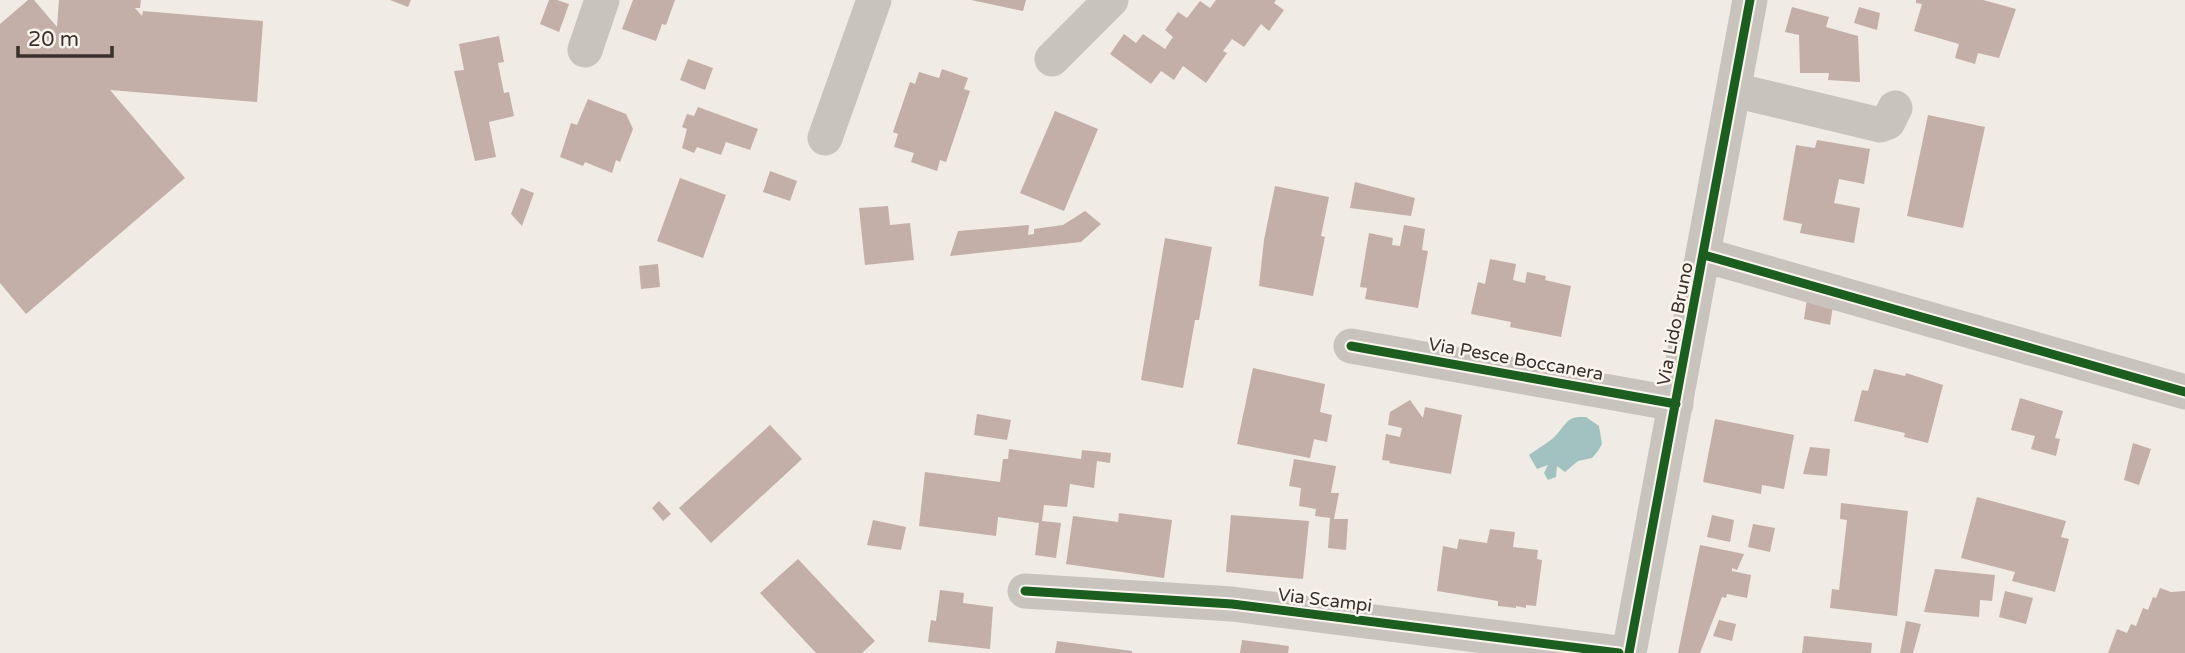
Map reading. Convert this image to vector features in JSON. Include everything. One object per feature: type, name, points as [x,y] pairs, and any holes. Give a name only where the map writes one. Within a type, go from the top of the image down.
[{"type":"street","points":[[585,50],[602,0]]},
{"type":"street","points":[[825,138],[874,0]]},
{"type":"street","points":[[1052,59],[1111,0]]},
{"type":"street","name":"Via Lido Bruno","points":[[1629,653],[1750,0]]},
{"type":"street","points":[[1734,90],[1880,125],[1888,122],[1895,108]]},
{"type":"street","points":[[1704,255],[2185,392]]},
{"type":"street","name":"Via Pesce Boccanera","points":[[1351,346],[1676,404]]},
{"type":"street","name":"Via Scampi","points":[[1025,591],[1232,604],[1619,653]]},
{"type":"water","points":[[1586,417],[1599,426],[1602,444],[1598,451],[1592,458],[1578,461],[1565,472],[1557,466],[1556,477],[1548,480],[1544,473],[1548,465],[1537,469],[1529,455],[1552,439],[1569,420]]},
{"type":"building","points":[[28,0],[34,0],[57,27],[59,0],[141,0],[140,8],[135,8],[142,16],[143,11],[263,21],[257,102],[110,90],[185,178],[26,314],[0,283],[0,24]]},
{"type":"building","points":[[390,0],[411,0],[408,7]]},
{"type":"building","points":[[549,0],[569,4],[559,32],[540,24]]},
{"type":"building","points":[[633,0],[675,0],[666,25],[662,24],[656,41],[622,29]]},
{"type":"building","points":[[971,0],[1026,0],[1023,11]]},
{"type":"building","points":[[1216,0],[1276,0],[1274,3],[1284,10],[1269,31],[1261,24],[1244,47],[1232,39],[1223,51],[1227,53],[1206,83],[1183,66],[1174,80],[1161,71],[1151,84],[1110,54],[1124,34],[1136,43],[1143,34],[1165,49],[1173,37],[1165,30],[1178,12],[1187,18],[1200,1],[1210,8]]},
{"type":"building","points":[[1916,0],[1983,0],[2016,9],[1999,58],[1978,53],[1975,64],[1955,58],[1959,44],[1914,31],[1922,4],[1916,3]]},
{"type":"building","points":[[1792,7],[1829,17],[1826,27],[1858,36],[1860,82],[1828,80],[1829,73],[1800,73],[1799,35],[1785,32]]},
{"type":"building","points":[[1859,7],[1880,13],[1877,30],[1854,23]]},
{"type":"building","points":[[499,36],[504,62],[498,63],[504,93],[509,92],[514,116],[489,122],[496,157],[475,161],[454,71],[464,70],[459,44]]},
{"type":"building","points":[[688,59],[713,68],[705,90],[680,80]]},
{"type":"building","points":[[942,69],[968,78],[964,89],[970,91],[946,162],[940,160],[937,171],[911,162],[914,153],[894,147],[898,134],[893,132],[910,82],[915,84],[919,72],[939,78]]},
{"type":"building","points":[[588,99],[626,114],[633,129],[620,162],[616,160],[612,173],[585,162],[583,166],[560,157],[571,123],[577,125]]},
{"type":"building","points":[[698,107],[758,129],[750,150],[726,142],[721,155],[697,147],[694,153],[682,148],[687,129],[682,127],[687,114],[694,116]]},
{"type":"building","points":[[1055,111],[1098,129],[1064,211],[1020,193]]},
{"type":"building","points":[[1928,115],[1985,127],[1963,228],[1907,216]]},
{"type":"building","points":[[1817,140],[1870,149],[1864,184],[1839,179],[1834,203],[1860,208],[1854,243],[1800,233],[1802,224],[1783,220],[1796,145],[1815,148]]},
{"type":"building","points":[[770,171],[797,181],[790,201],[763,192]]},
{"type":"building","points":[[680,178],[726,195],[703,258],[657,241]]},
{"type":"building","points":[[1355,182],[1415,198],[1411,216],[1350,208]]},
{"type":"building","points":[[1275,186],[1329,197],[1321,236],[1325,237],[1313,296],[1259,286],[1264,240]]},
{"type":"building","points":[[521,188],[534,193],[522,226],[511,214]]},
{"type":"building","points":[[888,206],[890,225],[910,223],[914,260],[865,265],[859,208]]},
{"type":"building","points":[[1085,211],[1101,224],[1081,242],[950,256],[958,231],[1029,225],[1028,235],[1034,234],[1034,229],[1063,225]]},
{"type":"building","points":[[1404,225],[1425,229],[1422,250],[1428,251],[1418,308],[1365,299],[1367,288],[1360,287],[1369,233],[1393,238],[1392,245],[1400,246]]},
{"type":"building","points":[[1165,238],[1212,247],[1183,388],[1141,380]]},
{"type":"building","points":[[1490,259],[1516,264],[1513,280],[1525,283],[1527,272],[1546,276],[1545,280],[1571,286],[1561,337],[1510,327],[1511,322],[1471,314],[1478,282],[1485,284]]},
{"type":"building","points":[[658,264],[660,287],[641,289],[639,266]]},
{"type":"building","points":[[1807,299],[1833,306],[1830,325],[1804,319]]},
{"type":"building","points":[[1253,368],[1325,384],[1320,412],[1332,415],[1327,442],[1314,439],[1310,458],[1237,444]]},
{"type":"building","points":[[1874,369],[1905,376],[1906,373],[1943,385],[1928,443],[1904,437],[1905,433],[1854,421],[1862,390],[1868,391]]},
{"type":"building","points":[[2020,398],[2063,411],[2055,438],[2060,439],[2056,456],[2031,449],[2035,436],[2011,430]]},
{"type":"building","points":[[1410,400],[1423,418],[1425,407],[1462,415],[1451,474],[1382,460],[1386,434],[1400,437],[1402,428],[1388,425],[1390,412]]},
{"type":"building","points":[[977,414],[1011,420],[1007,440],[974,435]]},
{"type":"building","points":[[1715,419],[1794,435],[1784,489],[1762,485],[1761,494],[1703,482]]},
{"type":"building","points":[[770,425],[802,459],[711,543],[679,508]]},
{"type":"building","points":[[2133,443],[2151,449],[2139,485],[2124,480]]},
{"type":"building","points":[[1810,447],[1830,449],[1827,476],[1803,474]]},
{"type":"building","points":[[1009,449],[1081,459],[1082,450],[1111,453],[1110,463],[1097,461],[1094,488],[1070,484],[1067,507],[1044,505],[1042,521],[1061,523],[1056,558],[1035,555],[1039,523],[998,517],[996,536],[919,526],[925,472],[1000,482],[1003,459],[1008,459]]},
{"type":"building","points":[[1294,459],[1336,466],[1331,493],[1339,493],[1334,519],[1348,519],[1346,550],[1328,548],[1330,518],[1315,516],[1316,509],[1299,506],[1301,488],[1289,486]]},
{"type":"building","points":[[1977,497],[2066,521],[2061,537],[2069,539],[2055,592],[2012,581],[2015,572],[1961,558]]},
{"type":"building","points":[[659,501],[671,514],[663,521],[652,508]]},
{"type":"building","points":[[1841,503],[1908,511],[1897,616],[1830,608],[1832,589],[1839,590],[1847,520],[1840,519]]},
{"type":"building","points":[[1119,513],[1172,520],[1164,578],[1066,564],[1073,516],[1118,522]]},
{"type":"building","points":[[1231,515],[1309,521],[1303,579],[1226,572]]},
{"type":"building","points":[[1712,515],[1734,520],[1730,542],[1707,537]]},
{"type":"building","points":[[873,520],[906,527],[901,550],[867,545]]},
{"type":"building","points":[[1753,524],[1775,528],[1770,552],[1748,547]]},
{"type":"building","points":[[1490,529],[1515,532],[1513,547],[1538,550],[1537,559],[1542,560],[1536,606],[1498,606],[1498,601],[1437,591],[1443,546],[1457,549],[1459,539],[1487,543]]},
{"type":"building","points":[[1700,545],[1744,554],[1737,570],[1732,568],[1732,571],[1751,575],[1747,598],[1727,594],[1726,598],[1722,597],[1700,653],[1678,653]]},
{"type":"building","points":[[798,559],[875,641],[862,653],[816,653],[760,593]]},
{"type":"building","points":[[1935,569],[1995,575],[1992,601],[1980,600],[1979,617],[1924,612]]},
{"type":"building","points":[[2160,588],[2171,592],[2185,591],[2185,653],[2108,653],[2117,629],[2127,633],[2131,624],[2136,626],[2143,608],[2148,610]]},
{"type":"building","points":[[940,590],[964,593],[963,603],[993,607],[990,649],[928,642],[931,620],[936,621]]},
{"type":"building","points":[[2005,591],[2033,598],[2026,624],[1999,617]]},
{"type":"building","points":[[1719,620],[1736,624],[1732,641],[1713,636]]},
{"type":"building","points":[[1906,621],[1921,624],[1913,653],[1900,653]]},
{"type":"building","points":[[1804,636],[1872,643],[1871,653],[1802,653]]},
{"type":"building","points":[[1242,640],[1289,646],[1288,653],[1240,653]]},
{"type":"building","points":[[1057,641],[1132,651],[1132,653],[1055,653]]},
{"type":"cycle path","points":[[1629,653],[1750,0]]},
{"type":"cycle path","points":[[1704,255],[2185,392]]},
{"type":"cycle path","points":[[1351,346],[1676,404]]},
{"type":"cycle path","points":[[1025,591],[1232,604],[1619,653]]}]
